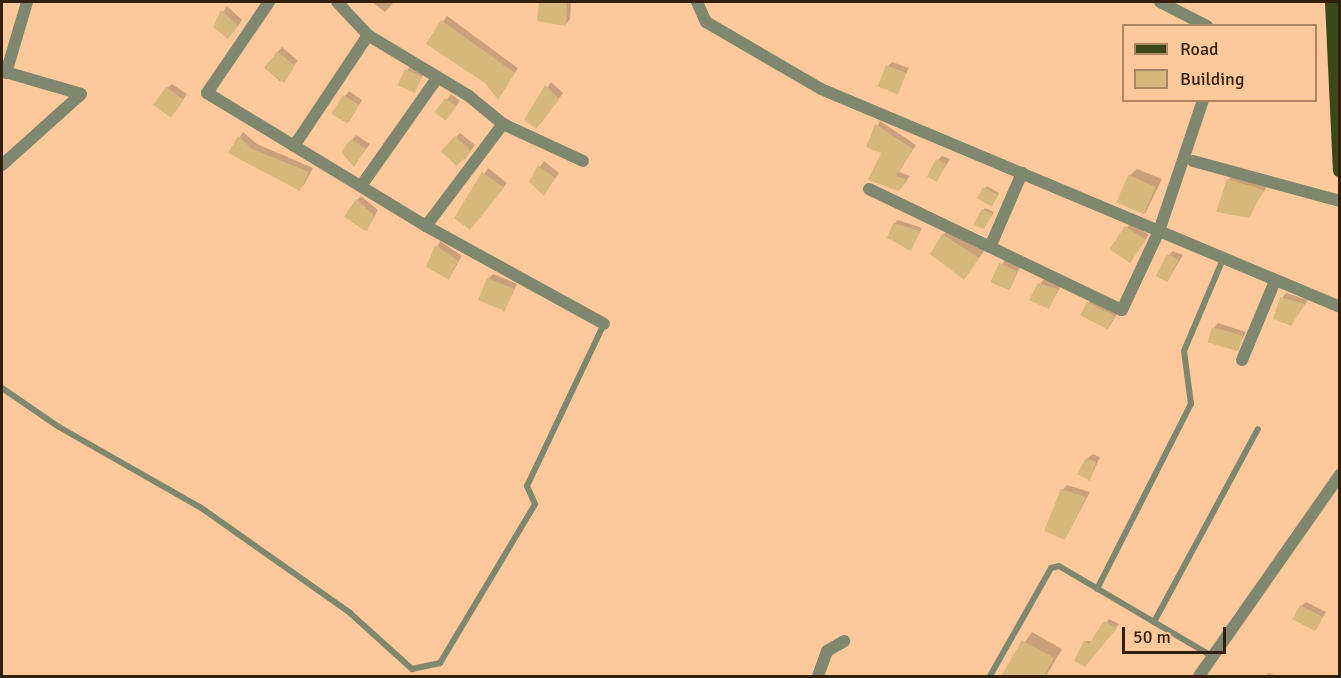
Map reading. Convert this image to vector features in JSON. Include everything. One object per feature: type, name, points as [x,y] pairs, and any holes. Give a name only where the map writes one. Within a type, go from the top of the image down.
[{"type":"main road","points":[[1335,12],[1340,170]]},
{"type":"street","points":[[2,165],[81,94],[4,72],[27,2]]},
{"type":"street","points":[[269,2],[207,93],[426,226],[604,324]]},
{"type":"street","points":[[337,2],[368,35],[438,77],[503,124],[583,162]]},
{"type":"street","points":[[697,2],[706,22],[821,89],[1340,307]]},
{"type":"street","points":[[1160,2],[1203,24]]},
{"type":"street","points":[[294,146],[368,35]]},
{"type":"street","points":[[361,186],[438,77]]},
{"type":"street","points":[[869,189],[1122,310],[1159,231],[1202,102]]},
{"type":"street","points":[[426,226],[503,124]]},
{"type":"street","points":[[1193,161],[1340,201]]},
{"type":"street","points":[[990,247],[1022,173]]},
{"type":"street","points":[[1242,360],[1275,281]]},
{"type":"street","points":[[1199,676],[1340,475]]},
{"type":"street","points":[[818,676],[827,651],[844,641]]},
{"type":"lane","points":[[1097,590],[1191,404],[1184,351],[1224,258]]},
{"type":"lane","points":[[2,388],[200,507],[350,613],[412,669],[440,663],[535,504],[527,486],[604,324]]},
{"type":"lane","points":[[1154,622],[1258,429]]},
{"type":"lane","points":[[990,676],[1051,568],[1059,566],[1213,657]]},
{"type":"building","points":[[539,2],[567,2],[566,26],[537,21]]},
{"type":"building","points":[[221,10],[238,26],[228,39],[213,27]]},
{"type":"building","points":[[441,20],[515,73],[498,100],[485,83],[426,44]]},
{"type":"building","points":[[277,51],[295,66],[284,83],[265,69]]},
{"type":"building","points":[[886,65],[906,73],[898,95],[877,86]]},
{"type":"building","points":[[405,69],[422,77],[415,93],[397,85]]},
{"type":"building","points":[[545,85],[559,99],[536,129],[524,120]]},
{"type":"building","points":[[166,87],[184,100],[171,118],[153,105]]},
{"type":"building","points":[[343,95],[359,105],[347,124],[331,114]]},
{"type":"building","points":[[445,98],[456,106],[446,121],[434,113]]},
{"type":"building","points":[[875,124],[913,149],[896,176],[908,180],[899,191],[868,180],[881,153],[866,147]]},
{"type":"building","points":[[238,136],[252,149],[309,172],[300,191],[228,153]]},
{"type":"building","points":[[455,136],[471,151],[457,166],[441,151]]},
{"type":"building","points":[[351,139],[366,149],[354,167],[341,152]]},
{"type":"building","points":[[936,159],[946,164],[937,182],[927,177]]},
{"type":"building","points":[[538,165],[555,178],[544,196],[529,182]]},
{"type":"building","points":[[482,172],[504,188],[470,230],[454,218]]},
{"type":"building","points":[[1128,175],[1156,187],[1144,214],[1116,203]]},
{"type":"building","points":[[1227,179],[1264,190],[1249,218],[1216,212]]},
{"type":"building","points":[[983,187],[998,195],[992,206],[977,198]]},
{"type":"building","points":[[356,199],[374,215],[367,232],[344,217]]},
{"type":"building","points":[[982,209],[993,214],[984,229],[973,225]]},
{"type":"building","points":[[893,223],[920,231],[911,251],[887,238]]},
{"type":"building","points":[[1125,226],[1146,240],[1130,263],[1109,249]]},
{"type":"building","points":[[942,234],[979,258],[964,280],[930,254]]},
{"type":"building","points":[[435,245],[458,261],[449,280],[426,267]]},
{"type":"building","points":[[1167,254],[1179,260],[1167,282],[1156,276]]},
{"type":"building","points":[[999,263],[1017,271],[1009,290],[990,282]]},
{"type":"building","points":[[487,278],[514,289],[505,311],[478,300]]},
{"type":"building","points":[[1038,283],[1058,289],[1049,309],[1029,300]]},
{"type":"building","points":[[1280,297],[1305,304],[1291,326],[1273,319]]},
{"type":"building","points":[[1087,302],[1115,316],[1108,329],[1080,315]]},
{"type":"building","points":[[1212,327],[1243,336],[1238,351],[1208,342]]},
{"type":"building","points":[[1086,458],[1096,462],[1090,481],[1077,474]]},
{"type":"building","points":[[1061,489],[1086,497],[1065,540],[1044,531]]},
{"type":"building","points":[[1300,605],[1323,617],[1315,631],[1292,619]]},
{"type":"building","points":[[1104,621],[1117,628],[1085,667],[1074,661],[1084,640],[1089,644]]},
{"type":"building","points":[[1022,640],[1054,658],[1044,676],[1001,676]]}]
